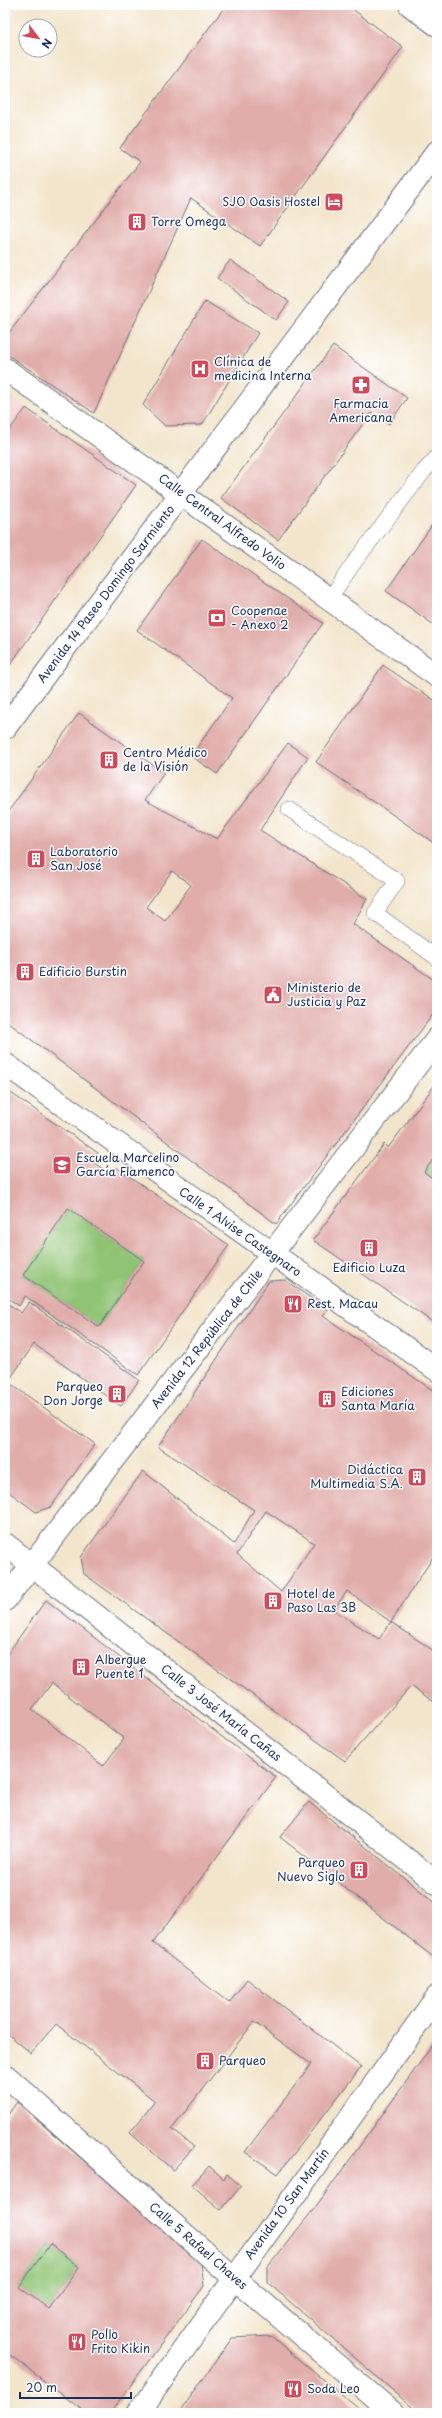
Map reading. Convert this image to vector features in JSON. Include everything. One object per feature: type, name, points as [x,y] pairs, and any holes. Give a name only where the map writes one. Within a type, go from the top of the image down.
[{"type":"street","points":[[410,5],[437,25]]},
{"type":"street","name":"Avenida 14 Paseo Domingo Sarmiento","points":[[5,728],[437,152]]},
{"type":"street","name":"Calle Central Alfredo Volio","points":[[5,369],[181,492],[437,676]]},
{"type":"street","name":"Avenida 12 República de Chile","points":[[5,1600],[272,1255],[437,1038]]},
{"type":"street","name":"Calle 1 Alvise Castegnaro","points":[[5,1064],[272,1255],[437,1370]]},
{"type":"street","name":"Calle 3 José María Cañas","points":[[5,1544],[437,1883]]},
{"type":"street","name":"Avenida 10 San Martín","points":[[138,2413],[437,1997]]},
{"type":"street","name":"Calle 5 Rafael Chaves","points":[[5,2075],[234,2278],[393,2413]]},
{"type":"lane","points":[[330,599],[367,545],[424,471],[437,458]]},
{"type":"lane","points":[[289,809],[397,881],[376,913],[437,958]]},
{"type":"shaded area","points":[[5,393],[26,408],[5,436]]},
{"type":"green space","points":[[437,1154],[437,1181],[424,1172]]},
{"type":"green space","points":[[68,1208],[144,1261],[99,1327],[23,1275]]},
{"type":"green space","points":[[50,2244],[79,2267],[49,2309],[19,2287]]},
{"type":"building","name":"Torre Omega","points":[[226,5],[347,5],[403,47],[260,246],[191,198],[94,413],[5,353],[5,338],[140,162],[120,148]]},
{"type":"building","points":[[230,260],[289,302],[276,320],[217,278]]},
{"type":"building","name":"Clínica de medicina Interna","points":[[205,301],[258,333],[202,425],[165,426],[143,405]]},
{"type":"building","points":[[333,346],[407,398],[389,424],[371,413],[278,540],[221,498]]},
{"type":"building","points":[[26,408],[136,485],[5,672],[5,436]]},
{"type":"building","points":[[437,518],[437,627],[386,591]]},
{"type":"building","name":"Coopenae - Anexo 2","points":[[202,539],[323,623],[217,774],[191,756],[232,698],[137,630]]},
{"type":"building","points":[[383,665],[437,702],[437,845],[316,762]]},
{"type":"building","name":"Ministerio de Justicia y Paz","points":[[79,713],[164,773],[145,800],[217,839],[288,743],[308,757],[260,830],[367,899],[353,924],[437,982],[437,1009],[276,1224],[5,1020],[5,816]],"holes":[[[172,871],[191,885],[165,921],[146,907]]]},
{"type":"building","points":[[437,1082],[437,1154],[424,1172],[437,1181],[437,1325],[313,1240],[384,1144],[388,1148]]},
{"type":"building","name":"Escuela Marcelino García Flamenco","points":[[5,1089],[98,1153],[92,1162],[111,1174],[116,1167],[229,1245],[138,1375],[25,1296],[19,1306],[5,1296]],"holes":[[[68,1208],[144,1261],[99,1327],[23,1275]]]},
{"type":"building","points":[[285,1280],[328,1310],[323,1316],[437,1393],[437,1551],[391,1622],[437,1653],[437,1704],[411,1686],[345,1761],[84,1574],[81,1557],[143,1471],[234,1544],[254,1510],[158,1447],[269,1281]],"holes":[[[266,1511],[314,1543],[281,1592],[237,1554]],[[347,1591],[391,1622],[379,1639],[334,1610]]]},
{"type":"building","name":"Parqueo Don Jorge","points":[[5,1302],[21,1313],[29,1302],[139,1380],[121,1406],[34,1344],[8,1382],[95,1444],[51,1507],[36,1512],[5,1489]]},
{"type":"building","points":[[46,1600],[276,1777],[153,1943],[229,2003],[247,1979],[361,2067],[278,2174],[245,2152],[311,2064],[254,2022],[172,2129],[194,2147],[173,2170],[130,2133],[155,2101],[56,2024],[31,2053],[5,2032],[5,1657]],"holes":[[[52,1683],[124,1739],[103,1766],[32,1709]]]},
{"type":"building","name":"Parqueo Nuevo Siglo","points":[[309,1802],[437,1904],[437,1960],[280,1837]]},
{"type":"building","points":[[437,2039],[437,2413],[419,2413],[267,2282],[267,2268],[317,2205]]},
{"type":"building","points":[[17,2102],[201,2264],[204,2286],[110,2413],[86,2413],[5,2351],[5,2119]],"holes":[[[50,2244],[79,2267],[49,2309],[19,2287]]]},
{"type":"building","points":[[209,2166],[224,2179],[227,2174],[241,2186],[221,2210],[192,2185]]},
{"type":"building","points":[[271,2336],[364,2413],[179,2413],[232,2338]]},
{"type":"place","name":"SJO Oasis Hostel","points":[[334,202]]},
{"type":"place","name":"Torre Omega","points":[[137,222]]},
{"type":"place","name":"Clínica de medicina Interna","points":[[200,369]]},
{"type":"place","name":"Farmacia Americana","points":[[361,385]]},
{"type":"place","name":"Coopenae - Anexo 2","points":[[217,618]]},
{"type":"place","name":"Centro Médico de la Visión","points":[[109,760]]},
{"type":"place","name":"Laboratorio San José","points":[[36,859]]},
{"type":"place","name":"Edificio Burstin","points":[[25,972]]},
{"type":"place","name":"Ministerio de Justicia y Paz","points":[[273,995]]},
{"type":"place","name":"Escuela Marcelino García Flamenco","points":[[62,1165]]},
{"type":"place","name":"Edificio Luza","points":[[369,1248]]},
{"type":"place","name":"Rest. Macau","points":[[293,1304]]},
{"type":"place","name":"Parqueo Don Jorge","points":[[117,1394]]},
{"type":"place","name":"Ediciones Santa María","points":[[327,1399]]},
{"type":"place","name":"Didáctica Multimedia S.A.","points":[[417,1477]]},
{"type":"place","name":"Hotel de Paso Las 3B","points":[[273,1601]]},
{"type":"place","name":"Albergue Puente 1","points":[[81,1667]]},
{"type":"place","name":"Parqueo Nuevo Siglo","points":[[359,1870]]},
{"type":"place","name":"Parqueo","points":[[205,2061]]},
{"type":"place","name":"Pollo Frito Kikin","points":[[77,2342]]},
{"type":"place","name":"Soda Leo","points":[[293,2389]]}]
